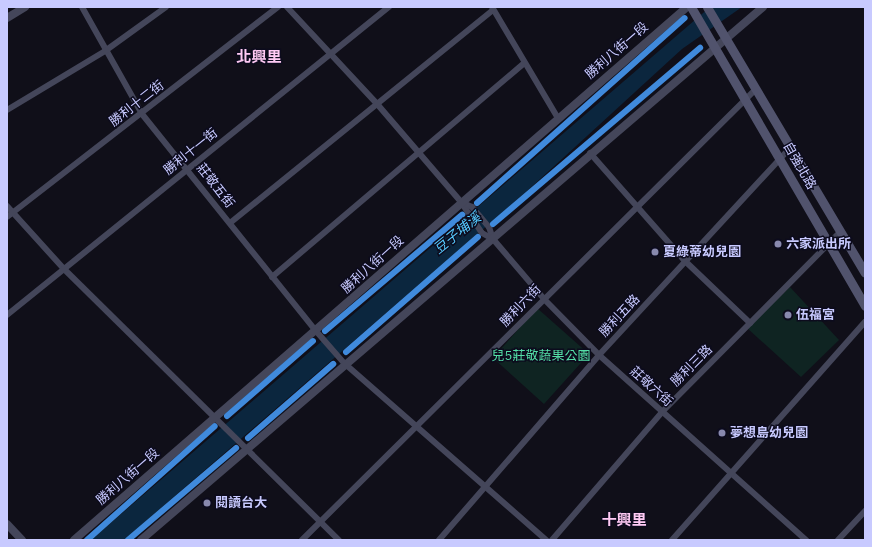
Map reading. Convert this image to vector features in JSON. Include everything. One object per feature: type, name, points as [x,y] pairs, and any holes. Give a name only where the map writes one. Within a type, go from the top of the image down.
[{"type":"main road","name":"自強北路","points":[[706,7],[865,272]]},
{"type":"main road","name":"自強北路","points":[[690,8],[745,99],[865,306]]},
{"type":"street","points":[[7,18],[25,7]]},
{"type":"street","name":"莊敬五街","points":[[82,7],[105,51],[142,114],[188,169],[272,277],[344,363]]},
{"type":"street","points":[[7,110],[105,51],[166,7]]},
{"type":"street","name":"勝利十二街","points":[[10,215],[278,7]]},
{"type":"street","points":[[287,7],[332,53],[378,105],[461,202],[466,212],[482,233],[493,239]]},
{"type":"street","name":"勝利十一街","points":[[7,315],[389,7]]},
{"type":"street","points":[[141,540],[248,449],[344,363],[493,239],[712,43],[763,7]]},
{"type":"street","points":[[230,222],[378,105],[493,8],[524,63],[558,118]]},
{"type":"street","name":"勝利八街一段","points":[[74,540],[316,331],[558,118],[690,8]]},
{"type":"street","points":[[272,277],[417,151],[524,63]]},
{"type":"street","name":"勝利六街","points":[[302,540],[419,427],[636,206],[756,89]]},
{"type":"street","name":"勝利五路","points":[[439,540],[599,354],[778,157],[790,147]]},
{"type":"street","points":[[590,153],[685,261],[750,323]]},
{"type":"street","points":[[461,202],[472,207],[489,227],[493,239]]},
{"type":"street","points":[[7,206],[10,215],[64,270],[216,416],[339,540]]},
{"type":"street","name":"勝利三路","points":[[552,540],[663,411],[828,242],[840,232]]},
{"type":"street","name":"莊敬六街","points":[[493,239],[544,299],[599,354],[663,411],[731,475],[806,540]]},
{"type":"street","points":[[672,540],[865,322]]},
{"type":"street","points":[[344,363],[419,427],[546,540]]},
{"type":"street","points":[[838,540],[865,511]]},
{"type":"street","points":[[7,524],[22,540]]},
{"type":"green space","points":[[790,287],[839,340],[801,377],[747,328]]},
{"type":"green space","name":"兒5莊敬蔬果公園","points":[[537,308],[589,354],[544,404],[493,358]]},
{"type":"water","name":"豆子埔溪","points":[[710,7],[742,7],[682,49],[527,191],[124,540],[91,540]]},
{"type":"cycle path","points":[[477,203],[685,18]]},
{"type":"cycle path","points":[[493,224],[700,48]]},
{"type":"cycle path","points":[[325,331],[462,215]]},
{"type":"cycle path","points":[[346,352],[478,237]]},
{"type":"cycle path","points":[[227,416],[313,341]]},
{"type":"cycle path","points":[[248,438],[333,364]]},
{"type":"cycle path","points":[[87,540],[215,426]]},
{"type":"cycle path","points":[[128,540],[236,448]]},
{"type":"place","name":"六家派出所","points":[[778,244]]},
{"type":"place","name":"夏綠蒂幼兒園","points":[[655,252]]},
{"type":"place","name":"伍福宮","points":[[788,315]]},
{"type":"place","name":"夢想島幼兒園","points":[[722,433]]},
{"type":"place","name":"閱讀台大","points":[[207,503]]},
{"type":"district","name":"北興里","points":[[259,57]]},
{"type":"district","name":"十興里","points":[[624,520]]}]
